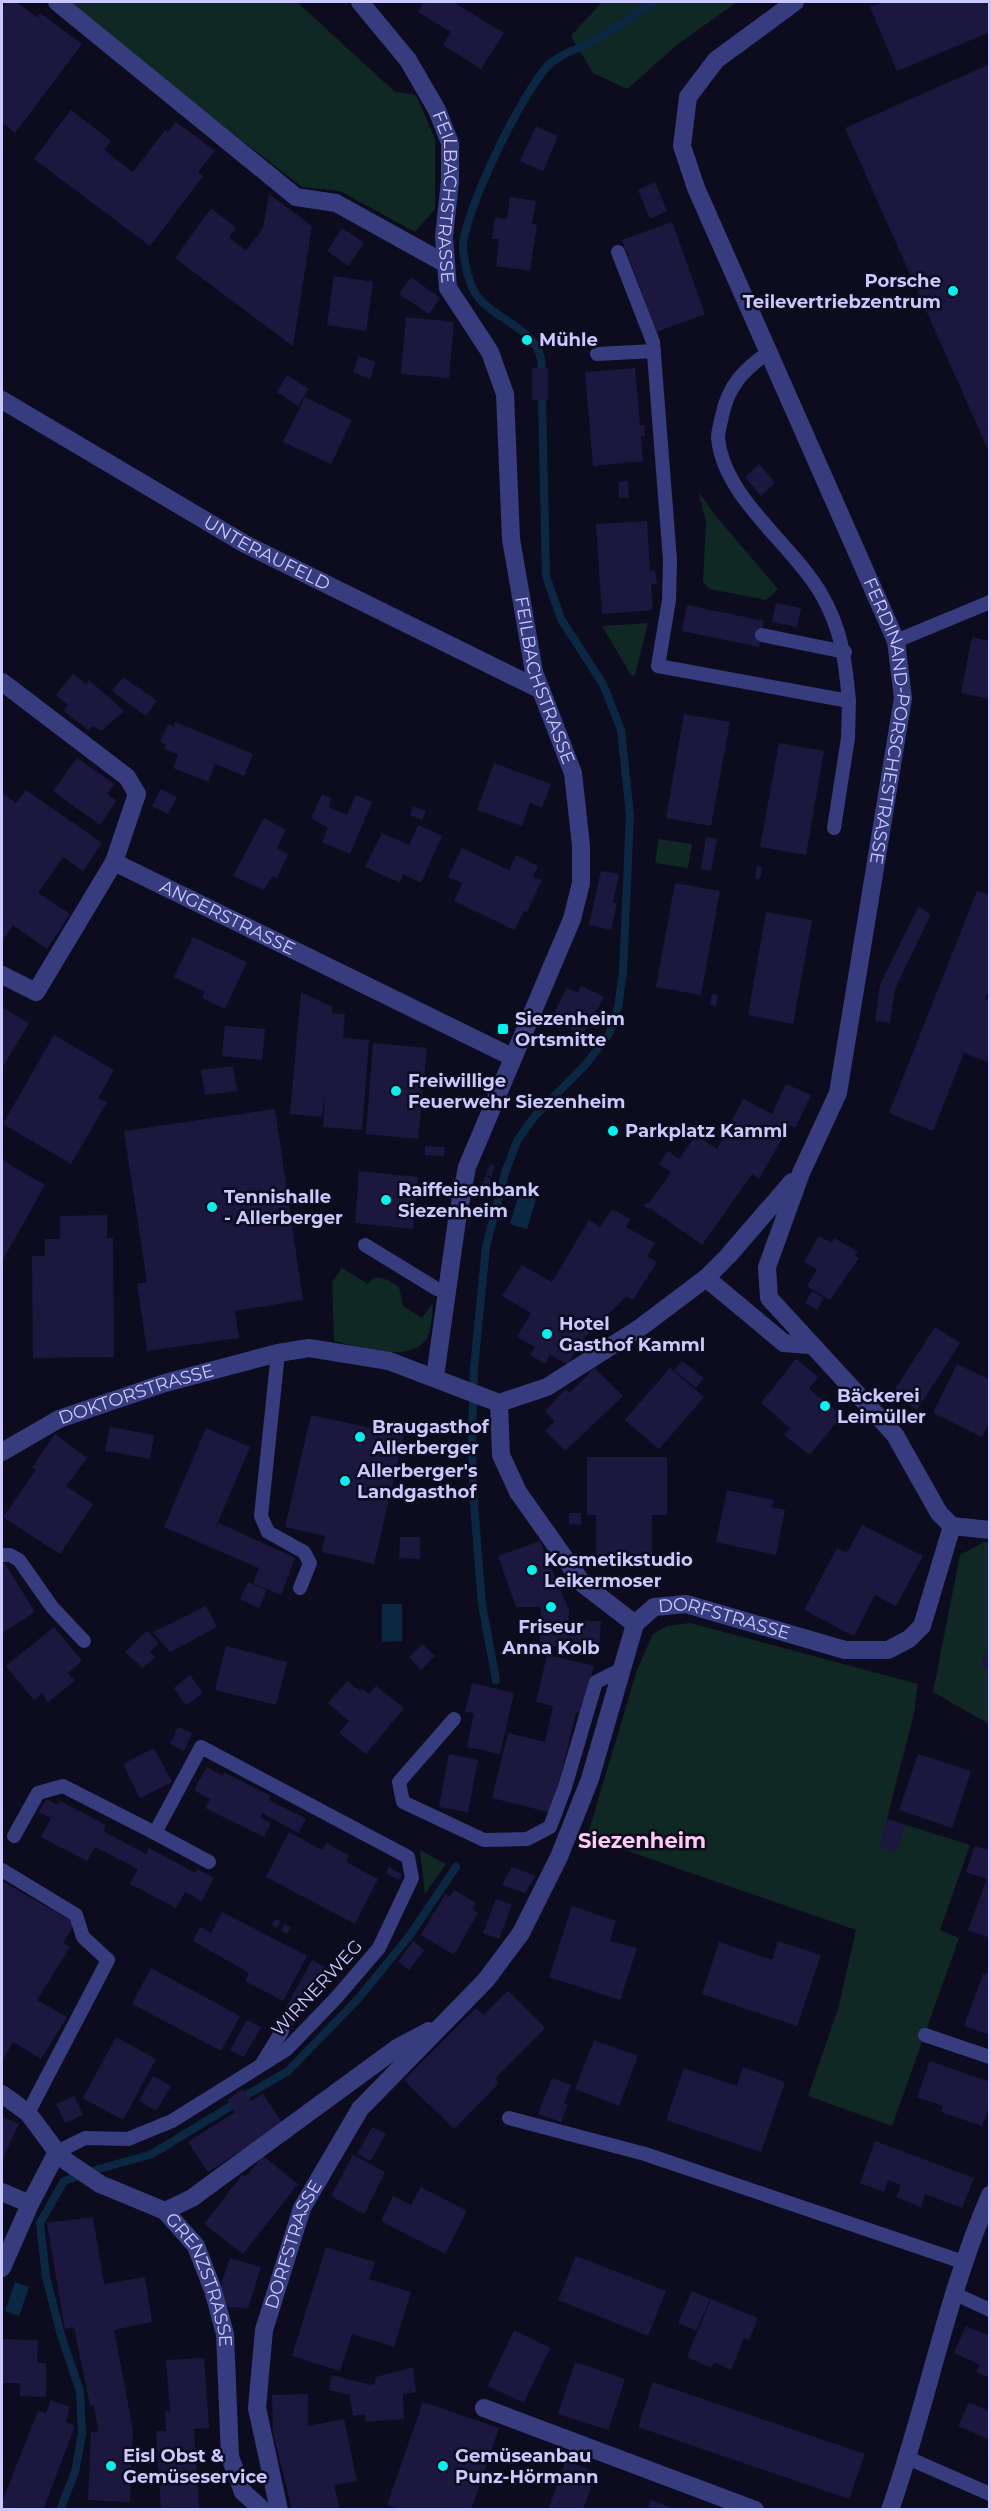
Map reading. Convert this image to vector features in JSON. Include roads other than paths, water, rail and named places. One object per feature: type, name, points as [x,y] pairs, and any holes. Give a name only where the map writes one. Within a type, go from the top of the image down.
[{"type":"street","points":[[57,2],[296,197],[336,203],[446,264]]},
{"type":"street","name":"FEILBACHSTRASSE","points":[[360,2],[408,60],[437,110],[450,143],[450,181],[444,237],[448,288],[490,352],[505,394],[512,539],[534,672],[573,773],[581,846],[581,883],[572,919],[467,1167],[435,1377]]},
{"type":"street","name":"FERDINAND-PORSCHESTRASSE","points":[[795,2],[716,60],[688,97],[682,146],[696,188],[896,641],[903,698],[838,1093],[801,1173]]},
{"type":"street","name":"UNTERAUFELD","points":[[2,400],[245,544],[541,690]]},
{"type":"street","points":[[2,682],[127,777],[134,785],[137,794],[114,862],[36,992],[2,975]]},
{"type":"street","name":"ANGERSTRASSE","points":[[114,862],[512,1057]]},
{"type":"street","points":[[635,1624],[584,1584],[518,1491],[501,1455],[493,1401],[547,1387],[641,1327],[706,1278],[801,1173]]},
{"type":"street","points":[[801,1173],[767,1267],[769,1298],[895,1435],[939,1513],[952,1526],[990,1530]]},
{"type":"street","points":[[706,1278],[784,1343],[810,1345]]},
{"type":"street","name":"DOKTORSTRASSE","points":[[2,1452],[59,1419],[165,1383],[278,1353],[309,1348],[389,1361],[493,1401]]},
{"type":"street","name":"DORFSTRASSE","points":[[279,2510],[257,2408],[264,2330],[302,2208],[360,2109],[486,1980],[521,1933],[559,1857],[590,1779],[635,1624],[654,1607],[686,1604],[845,1650],[869,1652],[888,1650],[909,1639],[922,1626],[952,1526]]},
{"type":"street","name":"DORFSTRASSE","points":[[165,2211],[192,2198],[397,2048],[444,2023]]},
{"type":"street","name":"GRENZSTRASSE","points":[[2,2094],[27,2113],[61,2157],[100,2184],[165,2211],[196,2246],[213,2290],[225,2334],[230,2457],[243,2492],[263,2510]]},
{"type":"street","points":[[2,2268],[30,2204],[61,2157]]},
{"type":"street","points":[[2,2192],[30,2204]]},
{"type":"street","points":[[890,2510],[909,2458],[953,2293],[990,2195]]},
{"type":"street","points":[[484,2408],[755,2510]]},
{"type":"lane","points":[[597,354],[653,346],[618,252]]},
{"type":"lane","name":"FERDINAND-PORSCHESTRASSE","points":[[653,346],[670,560],[669,600],[658,666],[849,701],[844,652],[838,627],[819,590],[731,481],[718,437],[726,396],[750,365],[769,352]]},
{"type":"lane","points":[[896,641],[990,602]]},
{"type":"lane","points":[[762,635],[844,652]]},
{"type":"lane","points":[[834,828],[848,738],[849,701]]},
{"type":"lane","points":[[365,1245],[437,1289],[447,1290]]},
{"type":"lane","points":[[278,1353],[261,1516],[268,1532],[304,1552],[309,1563],[307,1574],[300,1588]]},
{"type":"lane","points":[[2,1555],[10,1555],[19,1560],[52,1607],[84,1641]]},
{"type":"lane","points":[[454,1719],[399,1782],[403,1802],[484,1840],[527,1839],[550,1827],[565,1788],[596,1682],[620,1670]]},
{"type":"lane","name":"WIRNERWEG","points":[[61,2157],[86,2138],[129,2139],[172,2121],[287,2049],[336,1998],[379,1948],[412,1878],[408,1857],[201,1747],[155,1833]]},
{"type":"lane","points":[[14,1836],[38,1793],[63,1786],[209,1862]]},
{"type":"lane","points":[[2,1870],[76,1915],[83,1936],[108,1960],[27,2113]]},
{"type":"lane","points":[[261,2065],[282,2031]]},
{"type":"lane","points":[[925,2035],[990,2057]]},
{"type":"lane","points":[[509,2118],[645,2154],[963,2262]]},
{"type":"lane","points":[[953,2293],[990,2310]]},
{"type":"lane","points":[[909,2458],[990,2494]]},
{"type":"water","points":[[519,1194],[536,1199],[527,1229],[510,1224]]},
{"type":"water","points":[[382,1604],[402,1604],[402,1641],[382,1642]]},
{"type":"water","points":[[15,2282],[29,2287],[19,2316],[5,2311]]},
{"type":"waterway","points":[[542,368],[540,354],[533,342],[491,309],[473,289],[463,249],[472,210],[497,151],[541,74],[556,59],[601,37],[654,2]]},
{"type":"waterway","points":[[496,1680],[482,1604],[473,1492],[474,1368],[486,1247],[505,1173],[517,1141],[534,1117],[586,1064],[609,1034],[618,1008],[623,972],[630,815],[621,730],[603,684],[561,619],[546,576],[542,400]]},
{"type":"waterway","points":[[247,2095],[288,2071],[358,1999],[410,1935],[456,1867]]},
{"type":"waterway","points":[[60,2510],[75,2472],[82,2434],[80,2391],[61,2335],[46,2277],[40,2223],[64,2181],[152,2154],[231,2106]]},
{"type":"place","name":"Porsche Teilevertriebzentrum","points":[[953,291]]},
{"type":"place","name":"Mühle","points":[[527,340]]},
{"type":"place","name":"Siezenheim Ortsmitte","points":[[503,1029]]},
{"type":"place","name":"Freiwillige Feuerwehr Siezenheim","points":[[396,1091]]},
{"type":"place","name":"Parkplatz Kamml","points":[[613,1131]]},
{"type":"place","name":"Raiffeisenbank Siezenheim","points":[[386,1200]]},
{"type":"place","name":"Tennishalle - Allerberger","points":[[212,1207]]},
{"type":"place","name":"Hotel Gasthof Kamml","points":[[547,1334]]},
{"type":"place","name":"Bäckerei Leimüller","points":[[825,1406]]},
{"type":"place","name":"Braugasthof Allerberger","points":[[360,1437]]},
{"type":"place","name":"Allerberger's Landgasthof","points":[[345,1481]]},
{"type":"place","name":"Kosmetikstudio Leikermoser","points":[[532,1570]]},
{"type":"place","name":"Friseur Anna Kolb","points":[[551,1607]]},
{"type":"place","name":"Eisl Obst & Gemüseservice","points":[[111,2466]]},
{"type":"place","name":"Gemüseanbau Punz-Hörmann","points":[[443,2466]]},
{"type":"district","name":"Siezenheim","points":[[642,1841]]}]
